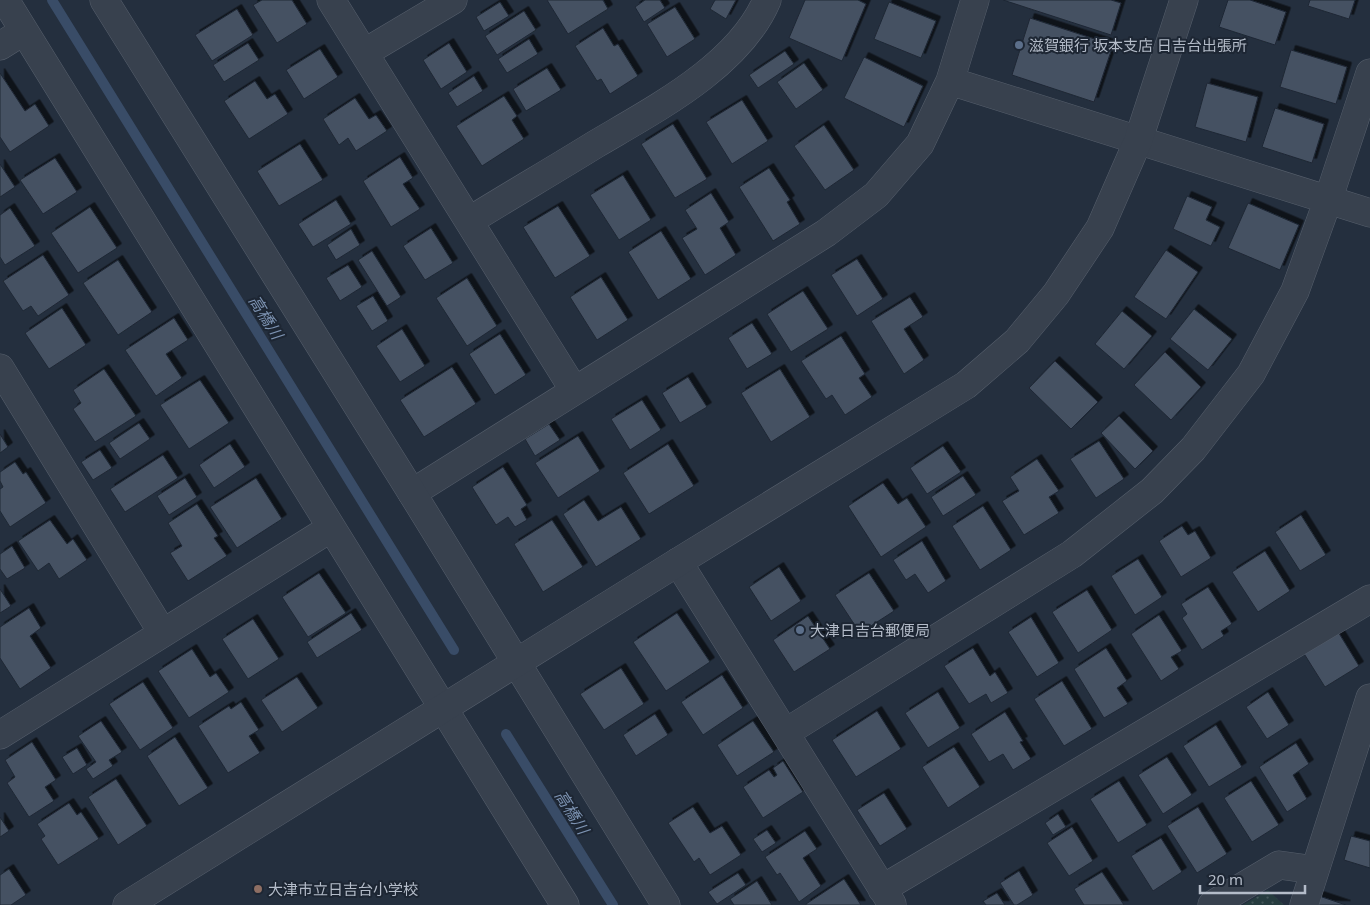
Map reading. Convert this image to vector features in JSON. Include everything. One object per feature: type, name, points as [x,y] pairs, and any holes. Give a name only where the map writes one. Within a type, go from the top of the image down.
[{"type":"street","points":[[5,0],[565,905]]},
{"type":"street","points":[[104,0],[412,493],[666,905]]},
{"type":"street","points":[[331,0],[574,390]]},
{"type":"street","points":[[364,53],[453,0]]},
{"type":"street","points":[[469,221],[672,98],[722,62],[760,16],[766,0]]},
{"type":"street","points":[[412,493],[826,233],[876,195],[920,144],[950,81],[975,0]]},
{"type":"street","points":[[127,905],[516,662],[966,385],[1017,341],[1056,294],[1100,228],[1138,141],[1184,0]]},
{"type":"street","points":[[0,46],[24,31]]},
{"type":"street","points":[[784,732],[1072,554],[1152,491],[1193,449],[1251,374],[1295,291],[1328,200],[1370,73]]},
{"type":"street","points":[[950,81],[1370,213]]},
{"type":"street","points":[[0,368],[162,632]]},
{"type":"street","points":[[0,734],[330,528]]},
{"type":"street","points":[[678,562],[887,897],[1370,598]]},
{"type":"street","points":[[1304,905],[1370,698]]},
{"type":"street","points":[[1212,905],[1279,864],[1316,870]]},
{"type":"green space","points":[[1268,890],[1284,905],[1243,905]]},
{"type":"building","points":[[262,0],[292,0],[307,24],[277,43],[253,5]]},
{"type":"building","points":[[547,0],[603,0],[608,9],[568,34]]},
{"type":"building","points":[[645,0],[660,0],[665,8],[644,22],[635,7]]},
{"type":"building","points":[[715,0],[736,0],[726,19],[710,9]]},
{"type":"building","points":[[805,0],[858,0],[866,4],[842,61],[789,38]]},
{"type":"building","points":[[1003,0],[1111,0],[1121,3],[1111,35]]},
{"type":"building","points":[[1228,0],[1250,0],[1286,12],[1275,45],[1219,27]]},
{"type":"building","points":[[1310,0],[1355,0],[1349,19],[1308,6]]},
{"type":"building","points":[[500,2],[509,16],[484,31],[476,17]]},
{"type":"building","points":[[889,2],[936,21],[921,58],[874,39]]},
{"type":"building","points":[[675,7],[695,39],[667,57],[647,24]]},
{"type":"building","points":[[237,9],[253,35],[212,61],[195,35]]},
{"type":"building","points":[[524,11],[536,30],[497,55],[485,36]]},
{"type":"building","points":[[1030,18],[1113,45],[1094,102],[1012,75]]},
{"type":"building","points":[[603,28],[614,46],[618,44],[638,76],[610,94],[601,79],[597,81],[575,46]]},
{"type":"building","points":[[529,39],[538,54],[507,73],[498,59]]},
{"type":"building","points":[[248,43],[259,60],[224,82],[213,65]]},
{"type":"building","points":[[449,43],[467,72],[441,89],[423,60]]},
{"type":"building","points":[[320,49],[338,77],[304,99],[286,70]]},
{"type":"building","points":[[1291,50],[1347,67],[1336,104],[1280,87]]},
{"type":"building","points":[[785,51],[794,64],[758,88],[749,75]]},
{"type":"building","points":[[864,57],[923,86],[904,127],[844,98]]},
{"type":"building","points":[[804,63],[823,90],[796,109],[777,82]]},
{"type":"building","points":[[547,68],[561,90],[526,111],[513,89]]},
{"type":"building","points":[[0,73],[25,111],[35,104],[49,126],[10,152],[0,137]]},
{"type":"building","points":[[474,76],[483,91],[457,107],[448,93]]},
{"type":"building","points":[[255,81],[267,99],[275,94],[288,114],[249,139],[224,101]]},
{"type":"building","points":[[1207,83],[1258,97],[1246,142],[1195,127]]},
{"type":"building","points":[[504,96],[517,116],[512,120],[524,139],[482,166],[456,126]]},
{"type":"building","points":[[355,98],[369,119],[376,115],[387,131],[356,151],[348,138],[339,145],[323,119]]},
{"type":"building","points":[[742,100],[768,141],[732,164],[706,122]]},
{"type":"building","points":[[1275,108],[1324,124],[1312,163],[1262,147]]},
{"type":"building","points":[[673,124],[707,179],[675,198],[641,144]]},
{"type":"building","points":[[824,125],[854,170],[825,190],[794,146]]},
{"type":"building","points":[[300,144],[323,180],[279,206],[257,171]]},
{"type":"building","points":[[400,157],[413,178],[403,184],[420,209],[391,227],[363,181]]},
{"type":"building","points":[[55,158],[77,192],[43,214],[20,180]]},
{"type":"building","points":[[0,164],[15,187],[0,197]]},
{"type":"building","points":[[769,168],[790,200],[787,202],[800,224],[773,241],[739,187]]},
{"type":"building","points":[[623,175],[651,220],[619,240],[590,195]]},
{"type":"building","points":[[711,193],[729,222],[720,228],[736,255],[705,275],[682,238],[697,229],[685,210]]},
{"type":"building","points":[[1187,196],[1212,207],[1206,220],[1220,227],[1211,246],[1173,229]]},
{"type":"building","points":[[336,200],[351,224],[313,247],[298,224]]},
{"type":"building","points":[[1248,203],[1299,225],[1280,270],[1228,248]]},
{"type":"building","points":[[558,206],[590,256],[555,278],[523,227]]},
{"type":"building","points":[[90,207],[117,248],[78,273],[51,233]]},
{"type":"building","points":[[10,208],[35,246],[5,265],[0,257],[0,215]]},
{"type":"building","points":[[431,228],[453,263],[425,280],[403,246]]},
{"type":"building","points":[[351,229],[360,245],[336,260],[327,245]]},
{"type":"building","points":[[661,231],[691,279],[658,300],[628,252]]},
{"type":"building","points":[[1166,250],[1198,272],[1166,319],[1134,297]]},
{"type":"building","points":[[372,251],[401,297],[387,306],[358,260]]},
{"type":"building","points":[[43,255],[69,295],[38,316],[31,306],[23,311],[3,281]]},
{"type":"building","points":[[857,259],[883,299],[857,316],[831,275]]},
{"type":"building","points":[[118,260],[152,312],[118,335],[83,283]]},
{"type":"building","points":[[348,265],[362,287],[340,301],[326,278]]},
{"type":"building","points":[[601,277],[628,320],[597,340],[570,297]]},
{"type":"building","points":[[467,278],[497,326],[467,346],[436,298]]},
{"type":"building","points":[[803,291],[828,329],[791,352],[767,314]]},
{"type":"building","points":[[373,296],[388,321],[372,331],[356,306]]},
{"type":"building","points":[[910,297],[923,317],[904,329],[924,360],[904,374],[871,321]]},
{"type":"building","points":[[62,308],[86,345],[49,369],[25,333]]},
{"type":"building","points":[[1194,309],[1232,339],[1208,370],[1170,339]]},
{"type":"building","points":[[1122,311],[1152,336],[1124,369],[1095,344]]},
{"type":"building","points":[[174,318],[188,340],[166,354],[182,378],[156,396],[125,350]]},
{"type":"building","points":[[752,323],[772,354],[747,369],[728,338]]},
{"type":"building","points":[[402,329],[425,366],[400,382],[376,346]]},
{"type":"building","points":[[500,334],[526,375],[495,395],[469,354]]},
{"type":"building","points":[[841,336],[865,374],[859,378],[872,397],[845,415],[832,395],[826,399],[801,361]]},
{"type":"building","points":[[1165,352],[1201,387],[1171,420],[1134,385]]},
{"type":"building","points":[[1055,361],[1098,402],[1071,429],[1029,388]]},
{"type":"building","points":[[452,367],[476,404],[424,437],[400,400]]},
{"type":"building","points":[[104,369],[136,416],[95,442],[73,409],[81,403],[73,390]]},
{"type":"building","points":[[780,369],[810,417],[771,442],[741,393]]},
{"type":"building","points":[[688,377],[707,407],[680,423],[662,393]]},
{"type":"building","points":[[200,380],[229,423],[189,449],[160,405]]},
{"type":"building","points":[[642,400],[661,430],[630,450],[611,419]]},
{"type":"building","points":[[1119,416],[1153,451],[1135,469],[1101,433]]},
{"type":"building","points":[[139,423],[150,439],[120,459],[109,443]]},
{"type":"building","points":[[549,424],[560,440],[535,456],[525,439]]},
{"type":"building","points":[[0,434],[8,447],[0,453]]},
{"type":"building","points":[[578,436],[600,471],[558,498],[535,463]]},
{"type":"building","points":[[1099,441],[1124,479],[1096,498],[1070,459]]},
{"type":"building","points":[[230,444],[245,467],[214,488],[199,465]]},
{"type":"building","points":[[668,444],[694,486],[649,514],[623,473]]},
{"type":"building","points":[[943,446],[961,472],[927,494],[910,468]]},
{"type":"building","points":[[100,450],[112,468],[93,480],[81,462]]},
{"type":"building","points":[[163,455],[178,478],[125,512],[110,489]]},
{"type":"building","points":[[1037,459],[1059,491],[1049,497],[1059,513],[1024,535],[1002,501],[1019,491],[1010,477]]},
{"type":"building","points":[[15,462],[23,474],[26,472],[46,503],[10,527],[0,511],[0,489],[3,487],[0,481],[0,472]]},
{"type":"building","points":[[503,467],[527,505],[521,509],[527,520],[515,527],[508,517],[496,525],[472,487]]},
{"type":"building","points":[[963,476],[976,495],[943,516],[931,497]]},
{"type":"building","points":[[185,478],[197,497],[169,515],[157,496]]},
{"type":"building","points":[[256,478],[282,519],[237,548],[210,507]]},
{"type":"building","points":[[883,483],[898,504],[907,498],[926,527],[881,557],[848,506]]},
{"type":"building","points":[[584,500],[598,521],[621,507],[641,539],[596,567],[563,514]]},
{"type":"building","points":[[197,504],[218,536],[214,538],[227,556],[188,581],[170,553],[182,546],[168,523]]},
{"type":"building","points":[[983,506],[1011,550],[980,570],[952,526]]},
{"type":"building","points":[[1301,515],[1326,555],[1300,571],[1275,532]]},
{"type":"building","points":[[50,520],[67,544],[73,539],[87,560],[59,579],[49,563],[38,571],[18,541]]},
{"type":"building","points":[[552,520],[583,567],[543,592],[514,544]]},
{"type":"building","points":[[1182,526],[1188,535],[1195,531],[1211,558],[1181,577],[1159,541]]},
{"type":"building","points":[[922,541],[946,581],[928,593],[915,574],[906,580],[893,560]]},
{"type":"building","points":[[12,546],[25,568],[7,579],[0,569],[0,554]]},
{"type":"building","points":[[1265,551],[1290,591],[1258,612],[1232,572]]},
{"type":"building","points":[[1138,559],[1162,597],[1135,615],[1111,576]]},
{"type":"building","points":[[779,567],[801,601],[771,621],[749,587]]},
{"type":"building","points":[[319,573],[346,613],[308,637],[282,597]]},
{"type":"building","points":[[869,573],[894,611],[860,633],[835,595]]},
{"type":"building","points":[[1208,587],[1232,624],[1221,631],[1224,636],[1202,650],[1182,618],[1187,614],[1181,604]]},
{"type":"building","points":[[0,589],[11,606],[0,613]]},
{"type":"building","points":[[1087,590],[1112,630],[1078,653],[1052,612]]},
{"type":"building","points":[[29,608],[41,628],[30,636],[51,668],[20,689],[0,658],[0,627]]},
{"type":"building","points":[[351,613],[362,630],[317,658],[307,642]]},
{"type":"building","points":[[677,613],[710,662],[666,691],[633,642]]},
{"type":"building","points":[[1159,615],[1182,651],[1171,657],[1179,669],[1161,681],[1131,634]]},
{"type":"building","points":[[808,616],[830,649],[794,672],[773,640]]},
{"type":"building","points":[[1031,617],[1059,663],[1037,677],[1008,632]]},
{"type":"building","points":[[253,619],[279,659],[248,679],[222,639]]},
{"type":"building","points":[[1337,630],[1359,666],[1325,687],[1303,652]]},
{"type":"building","points":[[973,648],[990,676],[995,672],[1008,693],[991,703],[986,694],[969,704],[944,666]]},
{"type":"building","points":[[1106,648],[1127,681],[1117,688],[1128,704],[1104,718],[1074,669]]},
{"type":"building","points":[[192,649],[210,677],[216,673],[229,692],[189,718],[158,671]]},
{"type":"building","points":[[621,668],[644,704],[604,730],[580,694]]},
{"type":"building","points":[[722,675],[743,708],[703,735],[681,702]]},
{"type":"building","points":[[297,677],[318,708],[282,732],[261,700]]},
{"type":"building","points":[[1062,681],[1092,729],[1064,746],[1034,699]]},
{"type":"building","points":[[143,682],[173,728],[140,750],[109,704]]},
{"type":"building","points":[[938,692],[960,728],[928,748],[905,713]]},
{"type":"building","points":[[1268,692],[1289,725],[1267,739],[1246,707]]},
{"type":"building","points":[[241,702],[259,730],[249,736],[260,753],[228,773],[198,726],[229,706],[231,709]]},
{"type":"building","points":[[877,711],[901,749],[856,777],[832,740]]},
{"type":"building","points":[[1005,712],[1023,741],[1020,742],[1031,759],[1013,770],[1003,754],[989,762],[971,734]]},
{"type":"building","points":[[655,714],[668,735],[636,756],[623,735]]},
{"type":"building","points":[[101,721],[122,752],[109,760],[113,766],[93,779],[86,769],[96,762],[78,736]]},
{"type":"building","points":[[753,721],[774,752],[737,776],[717,745]]},
{"type":"building","points":[[1216,725],[1242,767],[1209,787],[1183,746]]},
{"type":"building","points":[[175,737],[208,788],[179,806],[147,756]]},
{"type":"building","points":[[32,742],[56,780],[45,787],[54,801],[29,817],[7,783],[15,777],[5,760]]},
{"type":"building","points":[[1296,743],[1309,764],[1293,775],[1307,799],[1287,812],[1259,767]]},
{"type":"building","points":[[954,747],[980,787],[948,808],[922,767]]},
{"type":"building","points":[[77,748],[87,765],[73,774],[62,757]]},
{"type":"building","points":[[1167,757],[1192,795],[1163,814],[1138,775]]},
{"type":"building","points":[[783,761],[803,792],[763,818],[743,787],[769,770],[774,777],[777,775],[773,768]]},
{"type":"building","points":[[116,779],[147,826],[118,845],[88,797]]},
{"type":"building","points":[[1119,781],[1147,825],[1118,843],[1090,799]]},
{"type":"building","points":[[1251,781],[1279,825],[1252,842],[1224,798]]},
{"type":"building","points":[[884,793],[907,829],[880,846],[857,810]]},
{"type":"building","points":[[69,803],[77,815],[81,812],[99,839],[58,865],[41,839],[45,836],[37,824]]},
{"type":"building","points":[[693,807],[710,833],[722,826],[741,855],[710,875],[699,858],[694,862],[668,823]]},
{"type":"building","points":[[1198,807],[1227,854],[1197,873],[1167,826]]},
{"type":"building","points":[[1058,814],[1066,827],[1053,835],[1045,823]]},
{"type":"building","points":[[0,817],[9,831],[0,837]]},
{"type":"building","points":[[1072,827],[1093,861],[1069,876],[1047,843]]},
{"type":"building","points":[[767,830],[776,843],[762,852],[753,839]]},
{"type":"building","points":[[805,831],[817,849],[803,858],[821,886],[799,902],[780,873],[777,875],[765,857]]},
{"type":"building","points":[[1351,836],[1370,841],[1370,868],[1344,860]]},
{"type":"building","points":[[1161,838],[1182,872],[1153,891],[1131,856]]},
{"type":"building","points":[[9,869],[26,895],[11,905],[0,905],[0,875]]},
{"type":"building","points":[[1019,871],[1033,895],[1014,905],[1000,883]]},
{"type":"building","points":[[1102,872],[1124,905],[1084,905],[1074,889]]},
{"type":"building","points":[[738,873],[746,885],[717,904],[708,892]]},
{"type":"building","points":[[844,879],[861,905],[806,905],[806,904]]},
{"type":"building","points":[[757,881],[772,905],[734,905],[730,899]]},
{"type":"building","points":[[997,893],[1005,905],[986,905],[983,901]]},
{"type":"building","points":[[1316,895],[1346,905],[1313,905]]},
{"type":"waterway","name":"高橋川","points":[[52,0],[454,650]]},
{"type":"waterway","name":"高橋川","points":[[506,734],[613,905]]},
{"type":"place","name":"滋賀銀行 坂本支店 日吉台出張所","points":[[1019,45]]},
{"type":"place","name":"大津日吉台郵便局","points":[[800,630]]},
{"type":"place","name":"大津市立日吉台小学校","points":[[258,889]]}]
